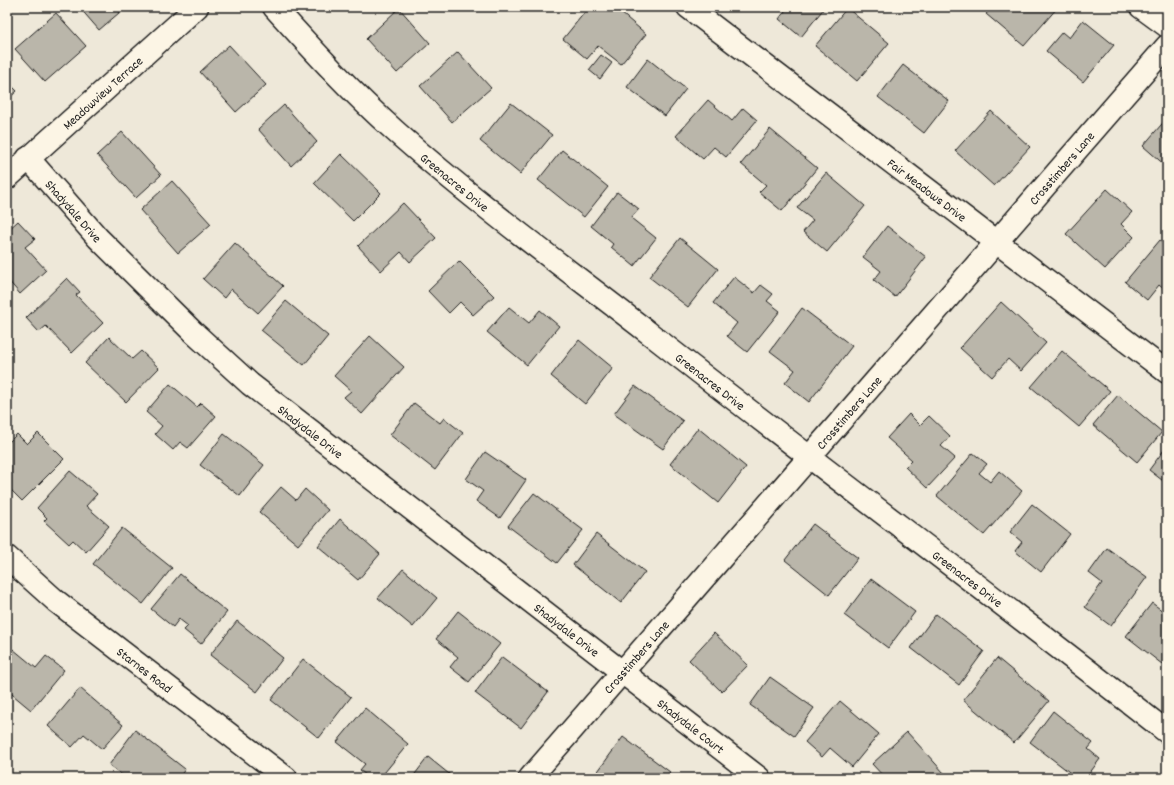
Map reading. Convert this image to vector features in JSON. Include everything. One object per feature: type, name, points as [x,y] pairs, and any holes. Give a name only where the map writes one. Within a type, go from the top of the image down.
[{"type":"street","name":"Meadowview Terrace","points":[[7,178],[197,7]]},
{"type":"street","name":"Greenacres Drive","points":[[274,7],[321,59],[394,131],[492,211],[809,459],[996,598],[1167,732]]},
{"type":"street","name":"Fair Meadows Drive","points":[[688,7],[1167,372]]},
{"type":"street","points":[[1141,7],[1167,26]]},
{"type":"street","name":"Crosstimbers Lane","points":[[530,778],[623,673],[1167,46]]},
{"type":"street","name":"Shadydale Drive","points":[[28,158],[98,238],[193,332],[250,384],[623,673]]},
{"type":"street","name":"Starnes Road","points":[[7,557],[56,601],[286,778]]},
{"type":"street","name":"Shadydale Court","points":[[623,673],[759,778]]},
{"type":"building","points":[[79,7],[126,7],[99,30]]},
{"type":"building","points":[[589,7],[614,7],[646,34],[621,64],[598,46],[587,59],[563,39]]},
{"type":"building","points":[[788,7],[825,7],[801,37],[779,19]]},
{"type":"building","points":[[992,7],[1058,7],[1024,46],[986,14]]},
{"type":"building","points":[[399,8],[430,43],[397,73],[366,39]]},
{"type":"building","points":[[847,8],[889,43],[857,81],[815,46]]},
{"type":"building","points":[[56,13],[86,46],[45,82],[15,49]]},
{"type":"building","points":[[1083,20],[1114,45],[1083,82],[1046,51],[1062,32],[1069,38]]},
{"type":"building","points":[[229,45],[266,85],[236,112],[200,72]]},
{"type":"building","points":[[458,52],[491,88],[452,122],[420,86]]},
{"type":"building","points":[[601,55],[612,63],[600,79],[589,70]]},
{"type":"building","points":[[648,59],[686,89],[665,116],[627,87]]},
{"type":"building","points":[[903,65],[949,101],[924,133],[878,97]]},
{"type":"building","points":[[7,81],[17,91],[7,100]]},
{"type":"building","points":[[708,100],[732,121],[743,108],[757,120],[726,157],[714,147],[703,159],[676,136]]},
{"type":"building","points":[[511,103],[552,135],[520,174],[480,141]]},
{"type":"building","points":[[284,105],[317,142],[291,166],[258,129]]},
{"type":"building","points":[[991,111],[1030,147],[994,186],[955,151]]},
{"type":"building","points":[[1167,118],[1167,167],[1143,146]]},
{"type":"building","points":[[770,129],[817,168],[782,211],[759,192],[766,185],[741,164]]},
{"type":"building","points":[[122,132],[161,175],[136,198],[97,155]]},
{"type":"building","points":[[562,150],[608,187],[584,217],[538,180]]},
{"type":"building","points":[[341,154],[381,193],[353,221],[314,183]]},
{"type":"building","points":[[826,173],[865,206],[827,252],[803,232],[813,220],[797,208]]},
{"type":"building","points":[[172,181],[211,224],[178,253],[140,210]]},
{"type":"building","points":[[1107,189],[1132,212],[1121,224],[1134,237],[1105,269],[1066,234]]},
{"type":"building","points":[[617,192],[639,209],[631,218],[656,238],[634,266],[611,247],[613,244],[591,226]]},
{"type":"building","points":[[403,203],[436,238],[410,262],[401,252],[381,271],[358,246]]},
{"type":"building","points":[[18,221],[35,239],[25,247],[46,270],[20,294],[7,279],[7,231]]},
{"type":"building","points":[[887,226],[926,257],[895,297],[874,280],[881,271],[863,257]]},
{"type":"building","points":[[680,238],[718,269],[688,307],[649,277]]},
{"type":"building","points":[[1160,240],[1167,246],[1167,292],[1159,285],[1147,300],[1125,282]]},
{"type":"building","points":[[235,243],[283,286],[258,313],[231,289],[224,298],[203,279]]},
{"type":"building","points":[[459,261],[494,296],[473,315],[460,302],[449,313],[428,291]]},
{"type":"building","points":[[734,277],[754,293],[761,285],[773,294],[767,301],[780,311],[747,352],[727,336],[737,323],[713,303]]},
{"type":"building","points":[[67,278],[80,292],[76,295],[103,323],[72,353],[46,326],[39,332],[26,318]]},
{"type":"building","points":[[286,301],[328,336],[304,365],[261,330]]},
{"type":"building","points":[[1001,302],[1046,343],[1021,371],[1008,359],[992,377],[960,348]]},
{"type":"building","points":[[509,307],[529,323],[540,310],[559,326],[527,365],[487,332]]},
{"type":"building","points":[[802,308],[852,346],[809,402],[785,383],[795,370],[770,351]]},
{"type":"building","points":[[370,336],[404,367],[362,414],[344,397],[351,391],[334,376]]},
{"type":"building","points":[[109,337],[132,359],[141,351],[159,368],[126,402],[85,363]]},
{"type":"building","points":[[579,340],[613,368],[585,404],[551,376]]},
{"type":"building","points":[[1062,351],[1110,391],[1079,427],[1031,387]]},
{"type":"building","points":[[170,384],[197,407],[201,403],[216,416],[188,448],[180,442],[173,450],[155,434],[162,426],[146,412]]},
{"type":"building","points":[[635,386],[683,421],[663,449],[614,414]]},
{"type":"building","points":[[1118,395],[1162,432],[1137,462],[1093,425]]},
{"type":"building","points":[[414,403],[440,423],[444,418],[463,433],[435,470],[390,435]]},
{"type":"building","points":[[909,414],[920,425],[929,416],[950,436],[941,446],[955,458],[927,488],[905,467],[912,460],[887,438]]},
{"type":"building","points":[[698,428],[746,467],[718,503],[670,464]]},
{"type":"building","points":[[38,433],[64,459],[22,501],[7,486],[7,444],[17,434],[27,444]]},
{"type":"building","points":[[224,434],[264,465],[240,496],[200,465]]},
{"type":"building","points":[[1167,446],[1167,484],[1149,470]]},
{"type":"building","points":[[485,452],[526,480],[500,518],[476,501],[483,491],[466,479]]},
{"type":"building","points":[[973,453],[987,464],[979,473],[990,482],[999,471],[1022,491],[984,535],[937,496]]},
{"type":"building","points":[[70,471],[97,494],[86,506],[109,526],[86,552],[73,540],[69,544],[44,521],[47,518],[37,508]]},
{"type":"building","points":[[281,487],[296,500],[305,489],[328,510],[298,545],[259,512]]},
{"type":"building","points":[[534,493],[583,530],[557,563],[508,526]]},
{"type":"building","points":[[1032,504],[1070,534],[1041,572],[1015,551],[1022,542],[1010,532]]},
{"type":"building","points":[[340,519],[380,554],[358,580],[318,546]]},
{"type":"building","points":[[813,524],[858,558],[829,595],[785,560]]},
{"type":"building","points":[[122,528],[172,568],[143,604],[93,564]]},
{"type":"building","points":[[596,534],[645,572],[621,603],[573,565]]},
{"type":"building","points":[[1107,548],[1147,577],[1111,626],[1085,607],[1102,583],[1089,573]]},
{"type":"building","points":[[403,569],[437,598],[413,627],[378,598]]},
{"type":"building","points":[[180,574],[227,612],[201,644],[184,630],[188,626],[179,619],[173,627],[151,609]]},
{"type":"building","points":[[871,579],[915,612],[888,648],[844,615]]},
{"type":"building","points":[[1152,603],[1167,614],[1167,668],[1126,636]]},
{"type":"building","points":[[458,611],[500,644],[469,682],[450,667],[458,657],[436,639]]},
{"type":"building","points":[[936,614],[984,651],[959,685],[911,648]]},
{"type":"building","points":[[237,621],[283,658],[257,692],[210,655]]},
{"type":"building","points":[[714,633],[748,665],[722,692],[689,660]]},
{"type":"building","points":[[13,649],[36,668],[46,656],[64,670],[31,710],[7,690],[7,655]]},
{"type":"building","points":[[502,657],[548,692],[521,728],[475,693]]},
{"type":"building","points":[[997,658],[1049,701],[1014,743],[963,700]]},
{"type":"building","points":[[303,659],[351,697],[319,738],[271,700]]},
{"type":"building","points":[[770,677],[814,708],[794,736],[750,705]]},
{"type":"building","points":[[80,688],[123,725],[102,749],[84,734],[72,747],[48,726]]},
{"type":"building","points":[[840,701],[879,734],[852,767],[830,748],[822,757],[805,742]]},
{"type":"building","points":[[365,708],[408,744],[380,778],[369,778],[360,770],[365,764],[337,742]]},
{"type":"building","points":[[1053,711],[1093,743],[1088,749],[1100,759],[1086,778],[1077,778],[1030,742]]},
{"type":"building","points":[[135,730],[185,769],[179,778],[126,778],[109,765]]},
{"type":"building","points":[[907,732],[944,773],[938,778],[885,778],[872,764]]},
{"type":"building","points":[[623,737],[670,772],[665,778],[593,778]]},
{"type":"building","points":[[428,757],[454,778],[412,778]]},
{"type":"building","points":[[1131,771],[1139,778],[1125,778]]}]
